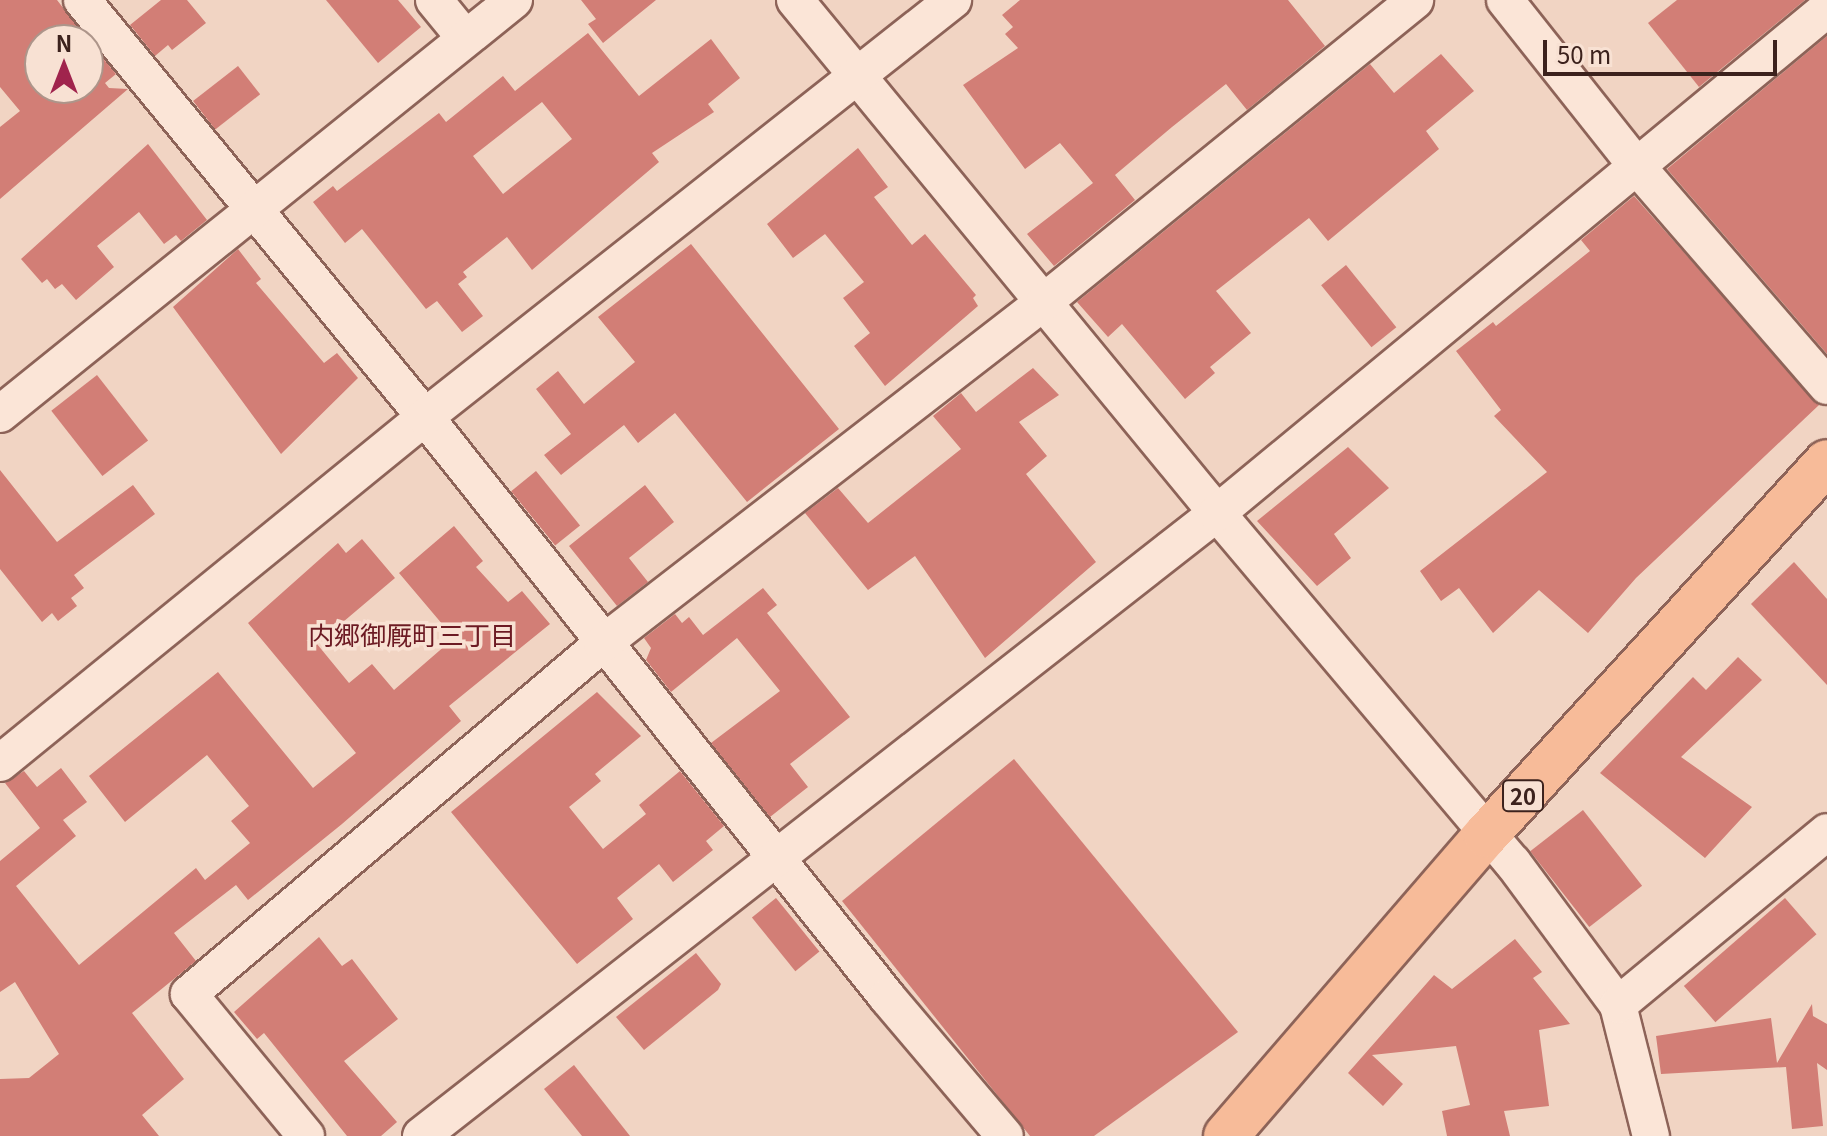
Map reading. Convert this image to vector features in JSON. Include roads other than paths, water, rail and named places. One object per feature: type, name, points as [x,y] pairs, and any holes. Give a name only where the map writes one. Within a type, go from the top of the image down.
[{"type":"main road","name":"20","points":[[1240,1131],[1486,835],[1827,462]]},
{"type":"street","points":[[82,0],[425,417],[774,857],[1005,1136]]},
{"type":"street","points":[[434,0],[465,38]]},
{"type":"street","points":[[3,405],[514,0]]},
{"type":"street","points":[[795,0],[1217,513],[1486,835],[1513,863],[1618,1005],[1651,1136]]},
{"type":"street","points":[[0,763],[425,417],[953,0]]},
{"type":"street","points":[[306,1136],[189,994],[602,644],[1045,301],[1415,0]]},
{"type":"street","points":[[1505,0],[1639,169],[1827,386]]},
{"type":"street","points":[[421,1136],[1217,513],[1639,169],[1827,9]]},
{"type":"street","points":[[1618,1005],[1827,832]]},
{"type":"district","name":"内郷御厩町三丁目","points":[[412,634]]}]
